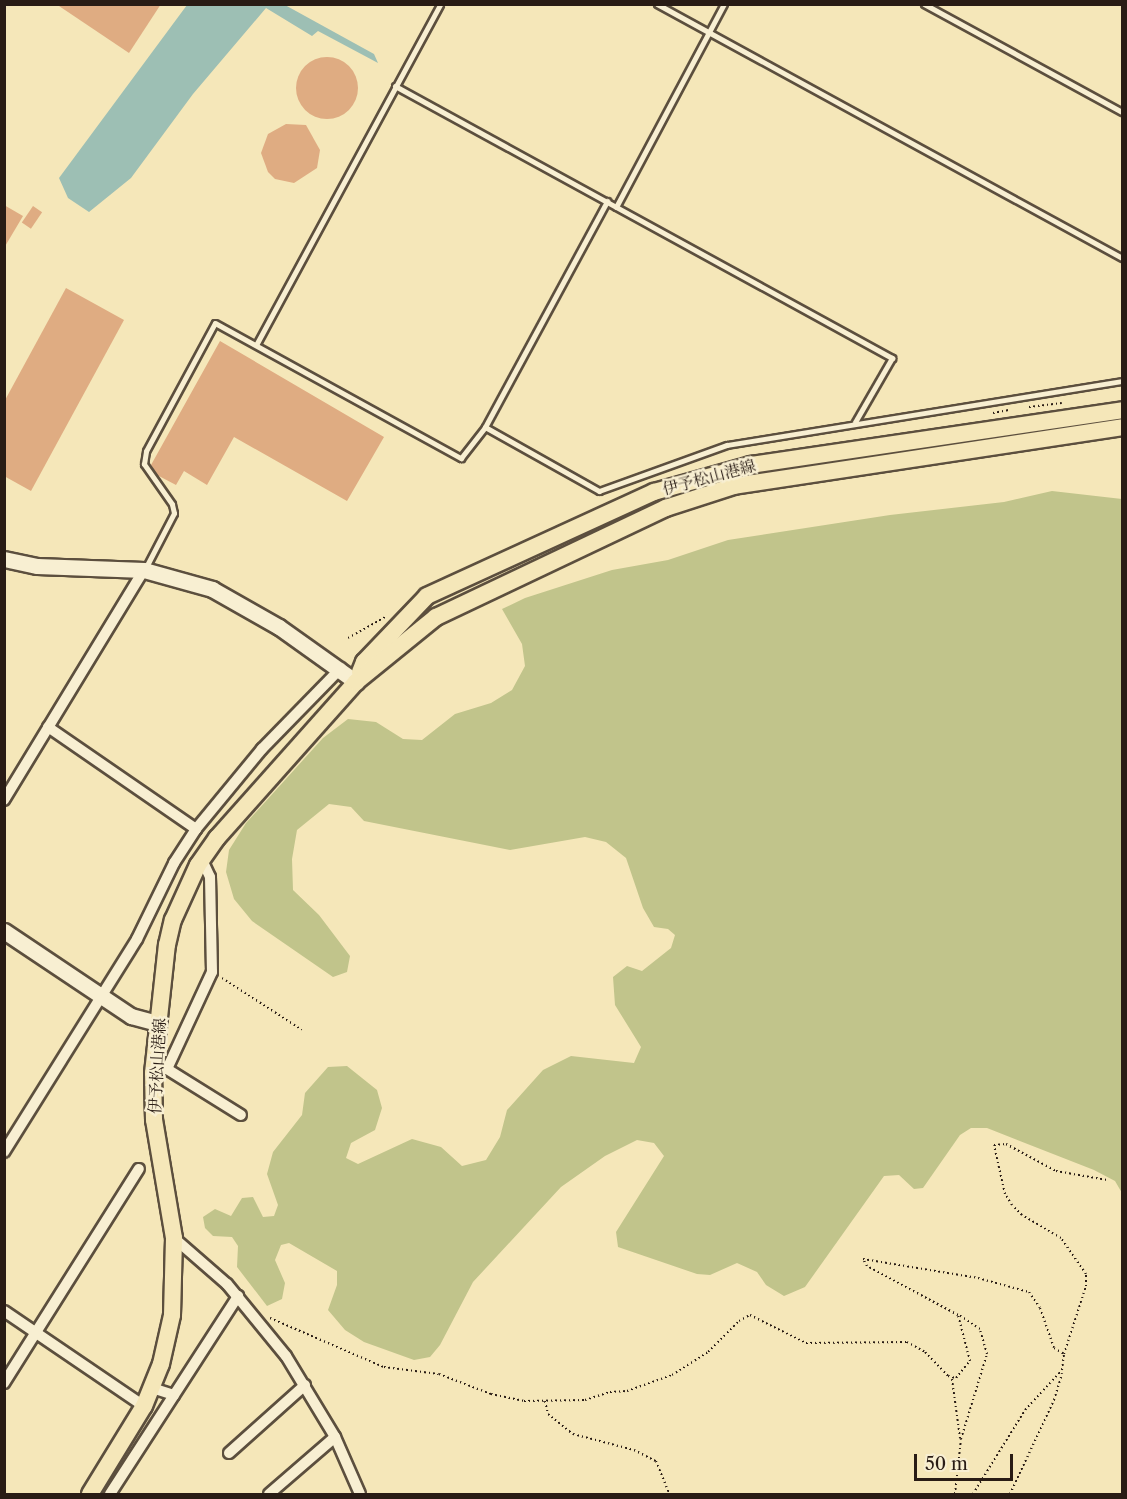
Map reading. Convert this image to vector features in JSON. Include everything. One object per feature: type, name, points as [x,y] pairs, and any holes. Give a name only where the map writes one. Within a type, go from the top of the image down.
[{"type":"main road","name":"伊予松山港線","points":[[356,682],[364,662],[428,597],[654,492],[751,465],[1122,410]]},
{"type":"main road","name":"伊予松山港線","points":[[90,1494],[144,1406],[152,1388],[172,1315],[174,1238],[154,1120],[160,1068],[158,1023],[173,920],[202,860],[356,682],[436,617],[666,508],[734,486],[1122,427]]},
{"type":"street","points":[[4,559],[37,566],[144,570],[212,589],[250,608],[340,668],[356,682]]},
{"type":"street","points":[[4,800],[144,570]]},
{"type":"street","points":[[4,1152],[137,939],[174,863],[196,829],[262,749],[340,668]]},
{"type":"street","points":[[48,727],[196,829]]},
{"type":"street","points":[[202,860],[210,877],[212,972],[160,1068],[241,1115]]},
{"type":"street","points":[[4,931],[140,1020],[158,1023]]},
{"type":"street","points":[[4,1383],[139,1169]]},
{"type":"street","points":[[174,1238],[206,1262],[255,1316],[305,1385],[335,1437],[360,1494]]},
{"type":"street","points":[[110,1494],[238,1296]]},
{"type":"street","points":[[4,1311],[144,1406]]},
{"type":"street","points":[[229,1453],[305,1385]]},
{"type":"street","points":[[152,1388],[174,1395]]},
{"type":"street","points":[[269,1494],[335,1437]]},
{"type":"lane","points":[[256,345],[440,4]]},
{"type":"lane","points":[[657,4],[1122,258]]},
{"type":"lane","points":[[616,207],[724,4]]},
{"type":"lane","points":[[924,4],[1122,112]]},
{"type":"lane","points":[[395,86],[892,358],[855,422]]},
{"type":"lane","points":[[144,570],[174,513],[172,504],[144,464],[146,450],[215,323],[462,458],[485,427],[606,201]]},
{"type":"lane","points":[[485,427],[598,490],[727,445],[855,422],[1122,381]]},
{"type":"path","points":[[212,972],[303,1030]]},
{"type":"path","points":[[1010,1494],[1054,1400],[1064,1353],[1086,1286],[1086,1274],[1061,1238],[1022,1215],[1012,1204],[1005,1194],[994,1145],[1006,1144],[1056,1171],[1107,1180]]},
{"type":"path","points":[[955,1494],[961,1439],[987,1354],[980,1329],[867,1266],[863,1259],[978,1278],[1029,1292],[1040,1308],[1054,1348],[1064,1353]]},
{"type":"path","points":[[255,1316],[272,1319],[384,1367],[439,1374],[491,1394],[545,1401],[585,1400],[672,1375],[708,1352],[739,1321],[750,1315],[759,1316],[795,1341],[806,1343],[907,1342],[925,1352],[952,1379],[955,1422],[961,1439]]},
{"type":"path","points":[[952,1379],[961,1375],[970,1361],[958,1315]]},
{"type":"path","points":[[973,1494],[1024,1410],[1062,1370]]},
{"type":"path","points":[[545,1401],[548,1414],[573,1434],[634,1450],[656,1461],[669,1494]]},
{"type":"green space","points":[[1052,491],[1122,499],[1122,1193],[1115,1181],[1094,1170],[987,1128],[971,1128],[960,1135],[923,1188],[914,1189],[899,1175],[884,1176],[805,1287],[784,1296],[766,1285],[757,1272],[737,1263],[710,1275],[697,1274],[618,1247],[616,1232],[664,1156],[654,1143],[637,1140],[605,1156],[561,1187],[473,1282],[440,1345],[430,1357],[414,1360],[364,1342],[345,1330],[328,1310],[337,1285],[337,1271],[289,1243],[281,1245],[275,1260],[285,1283],[282,1299],[267,1306],[237,1267],[238,1246],[232,1237],[213,1236],[205,1228],[203,1217],[215,1209],[231,1216],[242,1198],[253,1197],[263,1217],[274,1216],[278,1205],[267,1174],[273,1152],[302,1115],[305,1093],[328,1067],[347,1066],[377,1090],[382,1108],[375,1130],[351,1143],[346,1158],[358,1164],[412,1139],[441,1147],[462,1166],[486,1160],[500,1137],[507,1110],[543,1070],[571,1056],[634,1063],[641,1047],[615,1005],[613,977],[627,966],[642,971],[671,948],[675,935],[668,929],[654,927],[643,908],[626,858],[606,842],[585,837],[510,850],[364,821],[351,807],[329,804],[297,830],[292,859],[293,890],[319,915],[350,956],[347,972],[333,977],[252,921],[234,899],[226,872],[229,850],[246,823],[323,738],[348,719],[376,722],[403,739],[422,740],[455,714],[491,703],[512,690],[525,666],[522,644],[502,609],[525,598],[612,570],[668,560],[728,540],[890,515],[1004,502]]},
{"type":"water","points":[[187,5],[285,5],[374,54],[378,63],[318,31],[312,36],[266,8],[193,94],[131,178],[89,212],[68,198],[59,178]]},
{"type":"building","points":[[56,4],[161,4],[129,53]]},
{"type":"building","points":[[321,57],[333,57],[349,66],[356,76],[358,88],[356,100],[349,110],[333,119],[321,119],[310,114],[301,105],[296,94],[296,82],[301,71],[310,62]]},
{"type":"building","points":[[286,124],[306,125],[320,150],[317,168],[294,183],[275,179],[268,172],[261,153],[268,134]]},
{"type":"building","points":[[4,205],[23,216],[4,248]]},
{"type":"building","points":[[33,206],[42,212],[31,229],[22,223]]},
{"type":"building","points":[[66,288],[124,320],[31,491],[4,476],[4,402]]},
{"type":"building","points":[[220,341],[384,437],[347,501],[234,437],[207,485],[184,471],[176,485],[157,475],[151,465]]}]
